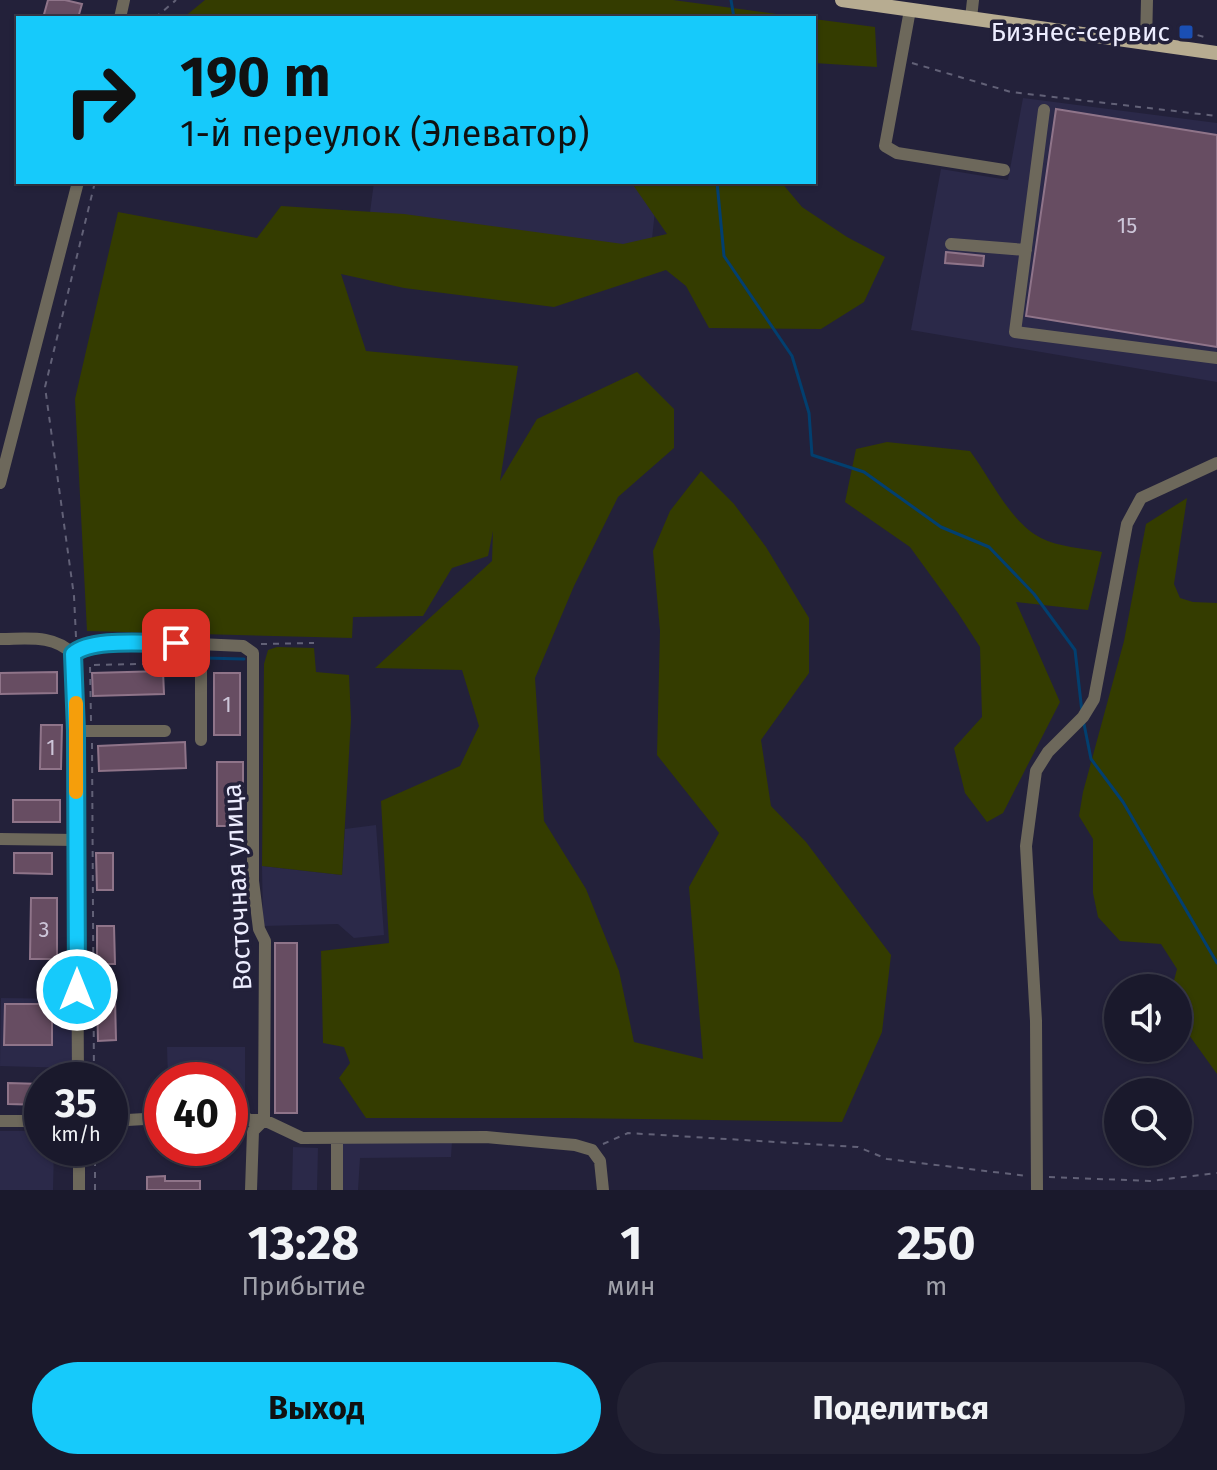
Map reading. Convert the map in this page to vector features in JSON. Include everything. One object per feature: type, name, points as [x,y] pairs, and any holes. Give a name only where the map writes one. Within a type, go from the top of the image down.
[{"type":"main road","points":[[842,0],[1217,53]]},
{"type":"street","points":[[971,18],[973,0]]},
{"type":"street","points":[[1146,43],[1147,0]]},
{"type":"street","points":[[910,10],[885,146],[897,153],[1004,170]]},
{"type":"street","points":[[1044,110],[1015,332],[1217,358]]},
{"type":"street","points":[[0,483],[77,184]]},
{"type":"street","points":[[951,244],[1026,250]]},
{"type":"street","points":[[1037,1183],[1036,1021],[1026,846],[1036,771],[1048,752],[1083,717],[1094,699],[1127,524],[1141,498],[1217,463]]},
{"type":"street","points":[[0,639],[51,640],[63,644],[73,654],[78,1062]]},
{"type":"street","points":[[73,654],[81,647],[102,644],[201,644],[251,650]]},
{"type":"street","points":[[201,644],[201,740]]},
{"type":"street","name":"Восточная улица","points":[[251,650],[253,881],[259,929],[265,941],[264,1120],[253,1131],[251,1190]]},
{"type":"street","points":[[76,731],[165,731]]},
{"type":"street","points":[[0,839],[76,840]]},
{"type":"street","points":[[248,1119],[264,1120],[302,1138],[486,1137],[575,1145],[592,1150],[600,1161],[603,1190]]},
{"type":"street","points":[[0,1121],[24,1121]]},
{"type":"street","points":[[337,1138],[337,1190]]},
{"type":"street","points":[[79,1166],[79,1190]]},
{"type":"path","points":[[157,16],[176,0]]},
{"type":"path","points":[[1186,32],[1217,40]]},
{"type":"path","points":[[901,59],[1011,92],[1217,116]]},
{"type":"path","points":[[73,654],[77,636],[74,596],[45,387],[95,184]]},
{"type":"path","points":[[251,650],[265,643],[314,643]]},
{"type":"path","points":[[94,1062],[90,665],[201,663]]},
{"type":"path","points":[[592,1150],[628,1133],[858,1147],[887,1159],[1037,1183],[1150,1181],[1217,1173]]},
{"type":"path","points":[[95,1166],[95,1190]]},
{"type":"shaded area","points":[[1023,98],[1217,123],[1217,382],[911,330],[941,169],[1008,180]]},
{"type":"shaded area","points":[[374,184],[658,184],[650,258],[369,220]]},
{"type":"shaded area","points":[[376,825],[384,935],[354,938],[338,924],[263,926],[262,866],[342,875],[345,829]]},
{"type":"shaded area","points":[[1,998],[72,999],[73,1062],[24,1062],[24,1067],[0,1066]]},
{"type":"shaded area","points":[[167,1047],[245,1047],[245,1062],[167,1062]]},
{"type":"shaded area","points":[[0,1131],[24,1131],[24,1166],[54,1166],[53,1190],[0,1190]]},
{"type":"shaded area","points":[[342,1141],[452,1141],[451,1157],[360,1158],[358,1190],[340,1190]]},
{"type":"shaded area","points":[[293,1147],[318,1148],[317,1190],[292,1190]]},
{"type":"green space","points":[[205,0],[673,0],[791,16],[185,16]]},
{"type":"green space","points":[[816,19],[875,27],[877,67],[816,63]]},
{"type":"green space","points":[[632,184],[783,184],[802,207],[847,237],[885,257],[864,302],[821,329],[709,328],[686,286],[666,270],[554,307],[404,288],[341,274],[366,351],[518,366],[500,481],[537,419],[637,372],[674,409],[674,448],[618,497],[574,586],[535,678],[544,821],[586,889],[619,971],[634,1042],[703,1059],[689,887],[719,833],[657,755],[660,631],[653,551],[670,511],[701,471],[734,504],[766,547],[809,618],[809,673],[761,740],[771,806],[806,842],[891,955],[882,1032],[842,1122],[366,1118],[339,1078],[350,1063],[344,1047],[323,1043],[321,951],[389,943],[381,801],[460,766],[479,726],[462,670],[375,668],[492,561],[493,531],[488,556],[452,568],[423,616],[353,617],[352,638],[87,631],[75,399],[118,212],[257,238],[281,206],[404,214],[623,244],[667,234]]},
{"type":"green space","points":[[887,442],[970,451],[1010,511],[1030,531],[1055,543],[1102,552],[1088,610],[1016,602],[1060,702],[1003,813],[987,822],[965,793],[954,748],[982,717],[980,647],[910,547],[845,502],[856,449]]},
{"type":"green space","points":[[1187,498],[1174,584],[1180,598],[1217,603],[1217,1074],[1192,1039],[1192,974],[1176,974],[1177,969],[1161,944],[1120,941],[1098,917],[1093,893],[1093,839],[1079,816],[1124,641],[1146,524]]},
{"type":"green space","points":[[277,647],[314,648],[316,672],[349,675],[351,719],[342,875],[262,866],[264,664],[268,650]]},
{"type":"building","points":[[48,0],[82,4],[79,16],[44,16]]},
{"type":"building","points":[[1056,109],[1217,135],[1217,347],[1026,316]]},
{"type":"building","points":[[946,252],[984,256],[983,266],[945,263]]},
{"type":"building","points":[[163,671],[164,694],[93,696],[92,673]]},
{"type":"building","points":[[57,672],[57,693],[0,694],[0,673]]},
{"type":"building","points":[[214,673],[240,673],[240,735],[214,735]]},
{"type":"building","points":[[41,725],[62,725],[61,769],[40,769]]},
{"type":"building","points":[[185,742],[186,768],[99,771],[98,746]]},
{"type":"building","points":[[217,762],[243,762],[243,826],[217,826]]},
{"type":"building","points":[[13,800],[60,800],[60,822],[13,822]]},
{"type":"building","points":[[14,853],[52,853],[52,874],[14,873]]},
{"type":"building","points":[[96,853],[113,853],[113,890],[97,890]]},
{"type":"building","points":[[31,898],[57,898],[57,959],[30,959]]},
{"type":"building","points":[[97,926],[114,926],[115,964],[97,964]]},
{"type":"building","points":[[275,943],[297,943],[297,1113],[275,1113]]},
{"type":"building","points":[[97,998],[115,998],[116,1040],[98,1041]]},
{"type":"building","points":[[5,1004],[52,1004],[52,1045],[4,1045]]},
{"type":"building","points":[[8,1083],[24,1083],[24,1104],[8,1104]]},
{"type":"building","points":[[165,1176],[165,1181],[200,1181],[200,1190],[147,1190],[147,1177]]},
{"type":"waterway","points":[[731,0],[734,16]]},
{"type":"waterway","points":[[717,184],[724,256],[792,356],[809,413],[812,455],[864,472],[941,527],[989,547],[1034,594],[1075,650],[1082,712]]},
{"type":"waterway","points":[[158,658],[197,658]]},
{"type":"waterway","points":[[204,658],[244,659]]},
{"type":"waterway","points":[[1084,724],[1091,759],[1123,802],[1217,963]]},
{"type":"slow traffic","points":[[76,703],[76,792]]},
{"type":"place","name":"Бизнес-сервис","points":[[1186,32]]},
{"type":"route","points":[[77,990],[73,654],[81,647],[102,644],[176,643]]}]
